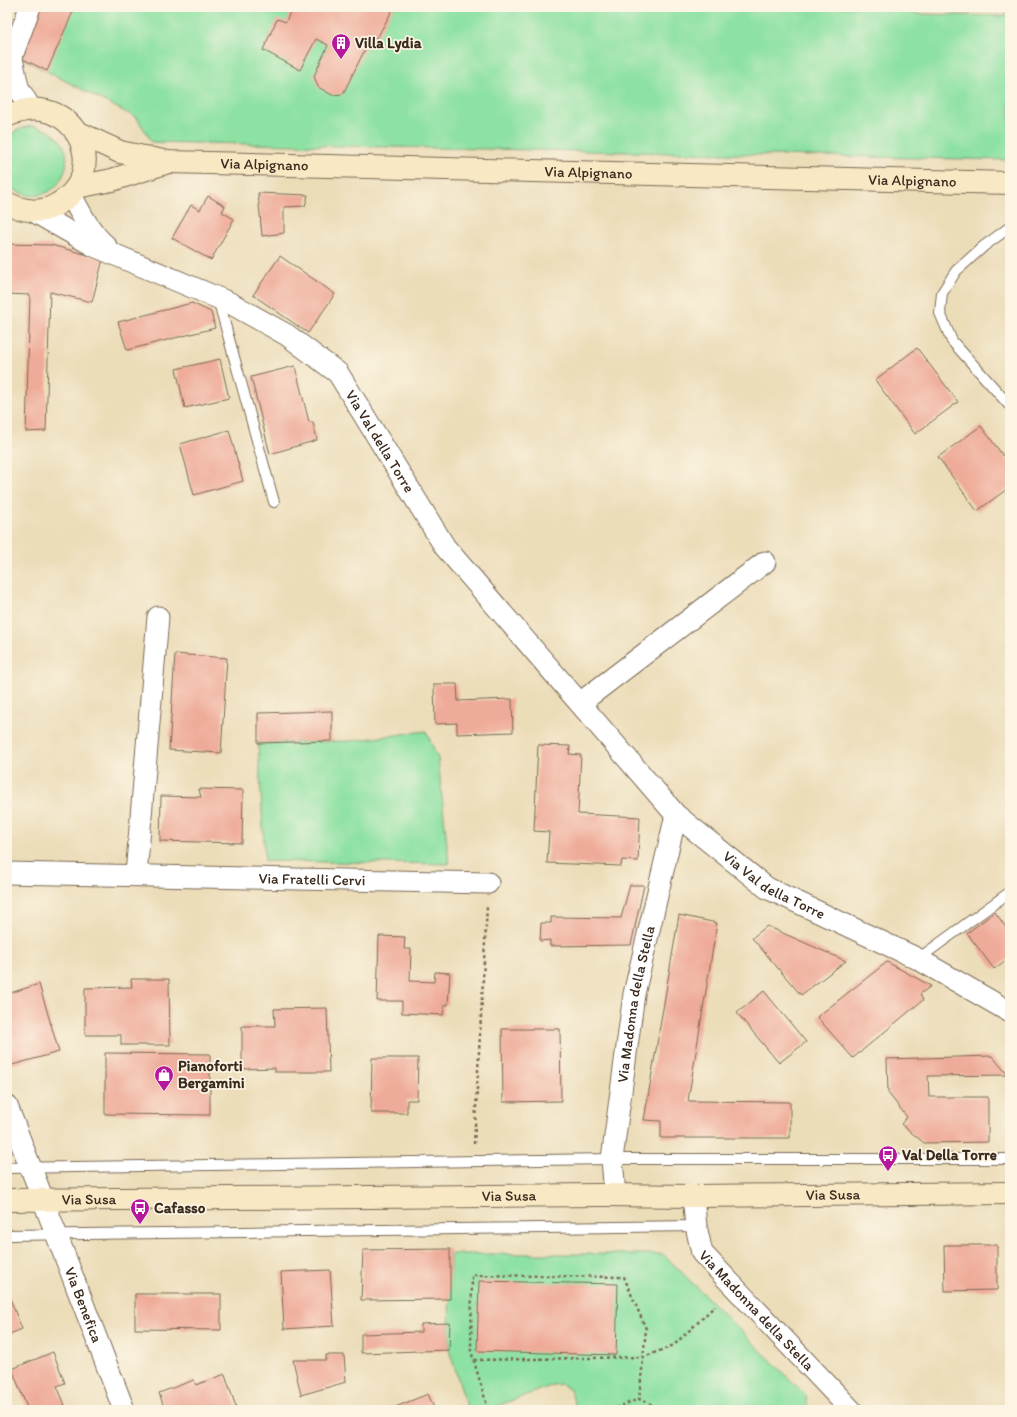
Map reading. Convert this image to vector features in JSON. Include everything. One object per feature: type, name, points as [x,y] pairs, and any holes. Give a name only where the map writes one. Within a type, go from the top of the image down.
[{"type":"street","points":[[30,7],[10,64],[18,87],[31,109]]},
{"type":"street","points":[[7,116],[18,111],[31,109],[44,110],[57,114],[68,122],[76,132],[82,142],[85,154],[85,165],[82,177],[74,191],[63,202],[43,210],[17,211]]},
{"type":"street","name":"Via Alpignano","points":[[76,132],[120,152],[168,162],[1010,183]]},
{"type":"street","name":"Via Alpignano","points":[[74,191],[168,162]]},
{"type":"street","name":"Via Val della Torre","points":[[74,191],[88,226],[100,240],[118,256]]},
{"type":"street","name":"Via Val della Torre","points":[[17,211],[118,256],[230,303],[287,335],[338,373],[445,547],[676,815],[767,888],[918,959],[1010,1012]]},
{"type":"street","points":[[580,703],[765,562]]},
{"type":"street","points":[[136,875],[158,616]]},
{"type":"street","name":"Via Madonna della Stella","points":[[615,1195],[612,1159],[634,994],[676,815]]},
{"type":"street","name":"Via Fratelli Cervi","points":[[7,873],[488,883]]},
{"type":"street","name":"Via Benefica","points":[[7,1106],[124,1410]]},
{"type":"street","name":"Via Susa","points":[[7,1200],[1010,1193]]},
{"type":"street","name":"Via Madonna della Stella","points":[[693,1196],[696,1226],[702,1253],[851,1410]]},
{"type":"lane","points":[[1010,227],[984,246],[956,271],[942,293],[940,313],[952,341],[1010,406]]},
{"type":"lane","points":[[218,298],[274,502]]},
{"type":"lane","points":[[918,959],[1010,892]]},
{"type":"lane","points":[[7,1168],[612,1159],[1010,1159]]},
{"type":"lane","points":[[7,1235],[696,1226]]},
{"type":"path","points":[[473,1161],[488,883]]},
{"type":"path","points":[[488,1409],[472,1351],[472,1275],[624,1277],[646,1329],[639,1399]]},
{"type":"path","points":[[474,1360],[644,1357],[674,1345],[715,1306]]},
{"type":"path","points":[[610,1410],[639,1399],[664,1410]]},
{"type":"green space","points":[[40,7],[878,7],[918,14],[1000,16],[1010,14],[1010,160],[152,142],[137,118],[21,58]]},
{"type":"green space","points":[[31,126],[51,133],[63,145],[67,159],[64,174],[55,187],[42,194],[26,195],[7,185],[7,138],[15,131]]},
{"type":"green space","points":[[426,731],[438,759],[449,864],[265,861],[258,743],[350,741]]},
{"type":"green space","points":[[450,1254],[663,1254],[806,1395],[808,1410],[577,1410],[570,1390],[561,1384],[553,1385],[486,1410],[468,1410],[449,1350]]},
{"type":"building","points":[[40,7],[75,7],[47,71],[21,58]]},
{"type":"building","name":"Villa Lydia","points":[[292,7],[394,7],[377,38],[371,37],[343,94],[332,95],[318,87],[314,76],[328,45],[316,39],[300,70],[263,50],[277,19],[286,22]]},
{"type":"building","points":[[7,26],[14,28],[7,45]]},
{"type":"building","points":[[258,193],[308,195],[305,206],[284,207],[284,233],[262,236]]},
{"type":"building","points":[[208,196],[225,206],[222,212],[234,219],[211,260],[172,238],[191,205],[200,210]]},
{"type":"building","points":[[7,244],[51,245],[103,259],[92,302],[50,292],[46,431],[26,432],[30,295],[7,294]]},
{"type":"building","points":[[280,256],[335,294],[308,333],[253,295]]},
{"type":"building","points":[[192,303],[211,312],[215,328],[127,350],[118,322]]},
{"type":"building","points":[[917,348],[958,402],[915,434],[875,380]]},
{"type":"building","points":[[220,359],[229,398],[185,408],[176,369]]},
{"type":"building","points":[[295,366],[309,422],[313,422],[317,440],[270,454],[251,377]]},
{"type":"building","points":[[981,426],[1010,465],[1010,487],[977,511],[938,457]]},
{"type":"building","points":[[229,430],[243,481],[194,495],[180,444]]},
{"type":"building","points":[[175,654],[227,658],[221,753],[169,750]]},
{"type":"building","points":[[434,684],[457,684],[458,701],[512,699],[513,732],[457,734],[457,723],[435,724]]},
{"type":"building","points":[[332,711],[332,741],[258,743],[258,713]]},
{"type":"building","points":[[538,745],[570,746],[569,754],[581,755],[578,814],[640,817],[638,861],[622,860],[621,866],[547,863],[549,832],[534,831]]},
{"type":"building","points":[[199,789],[243,790],[242,843],[160,841],[161,796],[201,797]]},
{"type":"building","points":[[630,885],[644,885],[631,945],[550,946],[550,940],[540,941],[541,923],[551,923],[551,917],[621,918]]},
{"type":"building","points":[[995,912],[1010,933],[1010,957],[994,969],[967,933]]},
{"type":"building","points":[[679,915],[717,923],[688,1101],[790,1102],[790,1138],[661,1138],[661,1121],[644,1120]]},
{"type":"building","points":[[767,926],[846,961],[801,995],[752,938]]},
{"type":"building","points":[[379,936],[405,937],[404,949],[411,949],[410,981],[434,982],[435,972],[450,973],[448,1005],[444,1005],[443,1015],[402,1013],[402,1001],[377,1001]]},
{"type":"building","points":[[887,962],[931,986],[920,994],[923,1000],[853,1058],[817,1017]]},
{"type":"building","points":[[131,979],[169,979],[170,1045],[121,1045],[121,1035],[85,1035],[85,988],[132,987]]},
{"type":"building","points":[[39,984],[59,1052],[12,1065],[7,1049],[7,994]]},
{"type":"building","points":[[764,991],[806,1042],[779,1063],[737,1013]]},
{"type":"building","points":[[327,1008],[329,1072],[275,1072],[275,1068],[242,1069],[242,1026],[275,1026],[274,1009]]},
{"type":"building","points":[[502,1029],[560,1029],[561,1101],[503,1102]]},
{"type":"building","points":[[105,1053],[210,1054],[210,1115],[105,1114]]},
{"type":"building","points":[[992,1056],[1008,1075],[928,1076],[929,1097],[988,1097],[988,1142],[924,1143],[901,1124],[907,1117],[888,1093],[887,1059]]},
{"type":"building","points":[[372,1058],[418,1058],[417,1100],[407,1100],[407,1113],[371,1113]]},
{"type":"building","points":[[944,1245],[997,1245],[997,1290],[945,1291]]},
{"type":"building","points":[[450,1249],[450,1299],[361,1300],[363,1250]]},
{"type":"building","points":[[330,1270],[334,1326],[284,1329],[281,1272]]},
{"type":"building","points":[[479,1281],[618,1284],[616,1355],[477,1351]]},
{"type":"building","points":[[7,1291],[22,1329],[7,1335]]},
{"type":"building","points":[[135,1294],[221,1294],[221,1330],[135,1329]]},
{"type":"building","points":[[450,1323],[449,1350],[361,1353],[361,1334],[421,1332],[421,1324]]},
{"type":"building","points":[[53,1352],[65,1383],[57,1386],[65,1405],[53,1410],[28,1410],[12,1369]]},
{"type":"building","points":[[326,1355],[344,1355],[346,1382],[301,1395],[293,1360],[326,1360]]},
{"type":"building","points":[[225,1374],[237,1410],[165,1410],[159,1393],[194,1380],[196,1385]]},
{"type":"building","points":[[428,1394],[435,1410],[388,1410]]},
{"type":"place","name":"Villa Lydia","points":[[341,60]]},
{"type":"place","name":"Pianoforti Bergamini","points":[[164,1092]]},
{"type":"place","name":"Val Della Torre","points":[[888,1172]]},
{"type":"place","name":"Cafasso","points":[[140,1225]]}]
